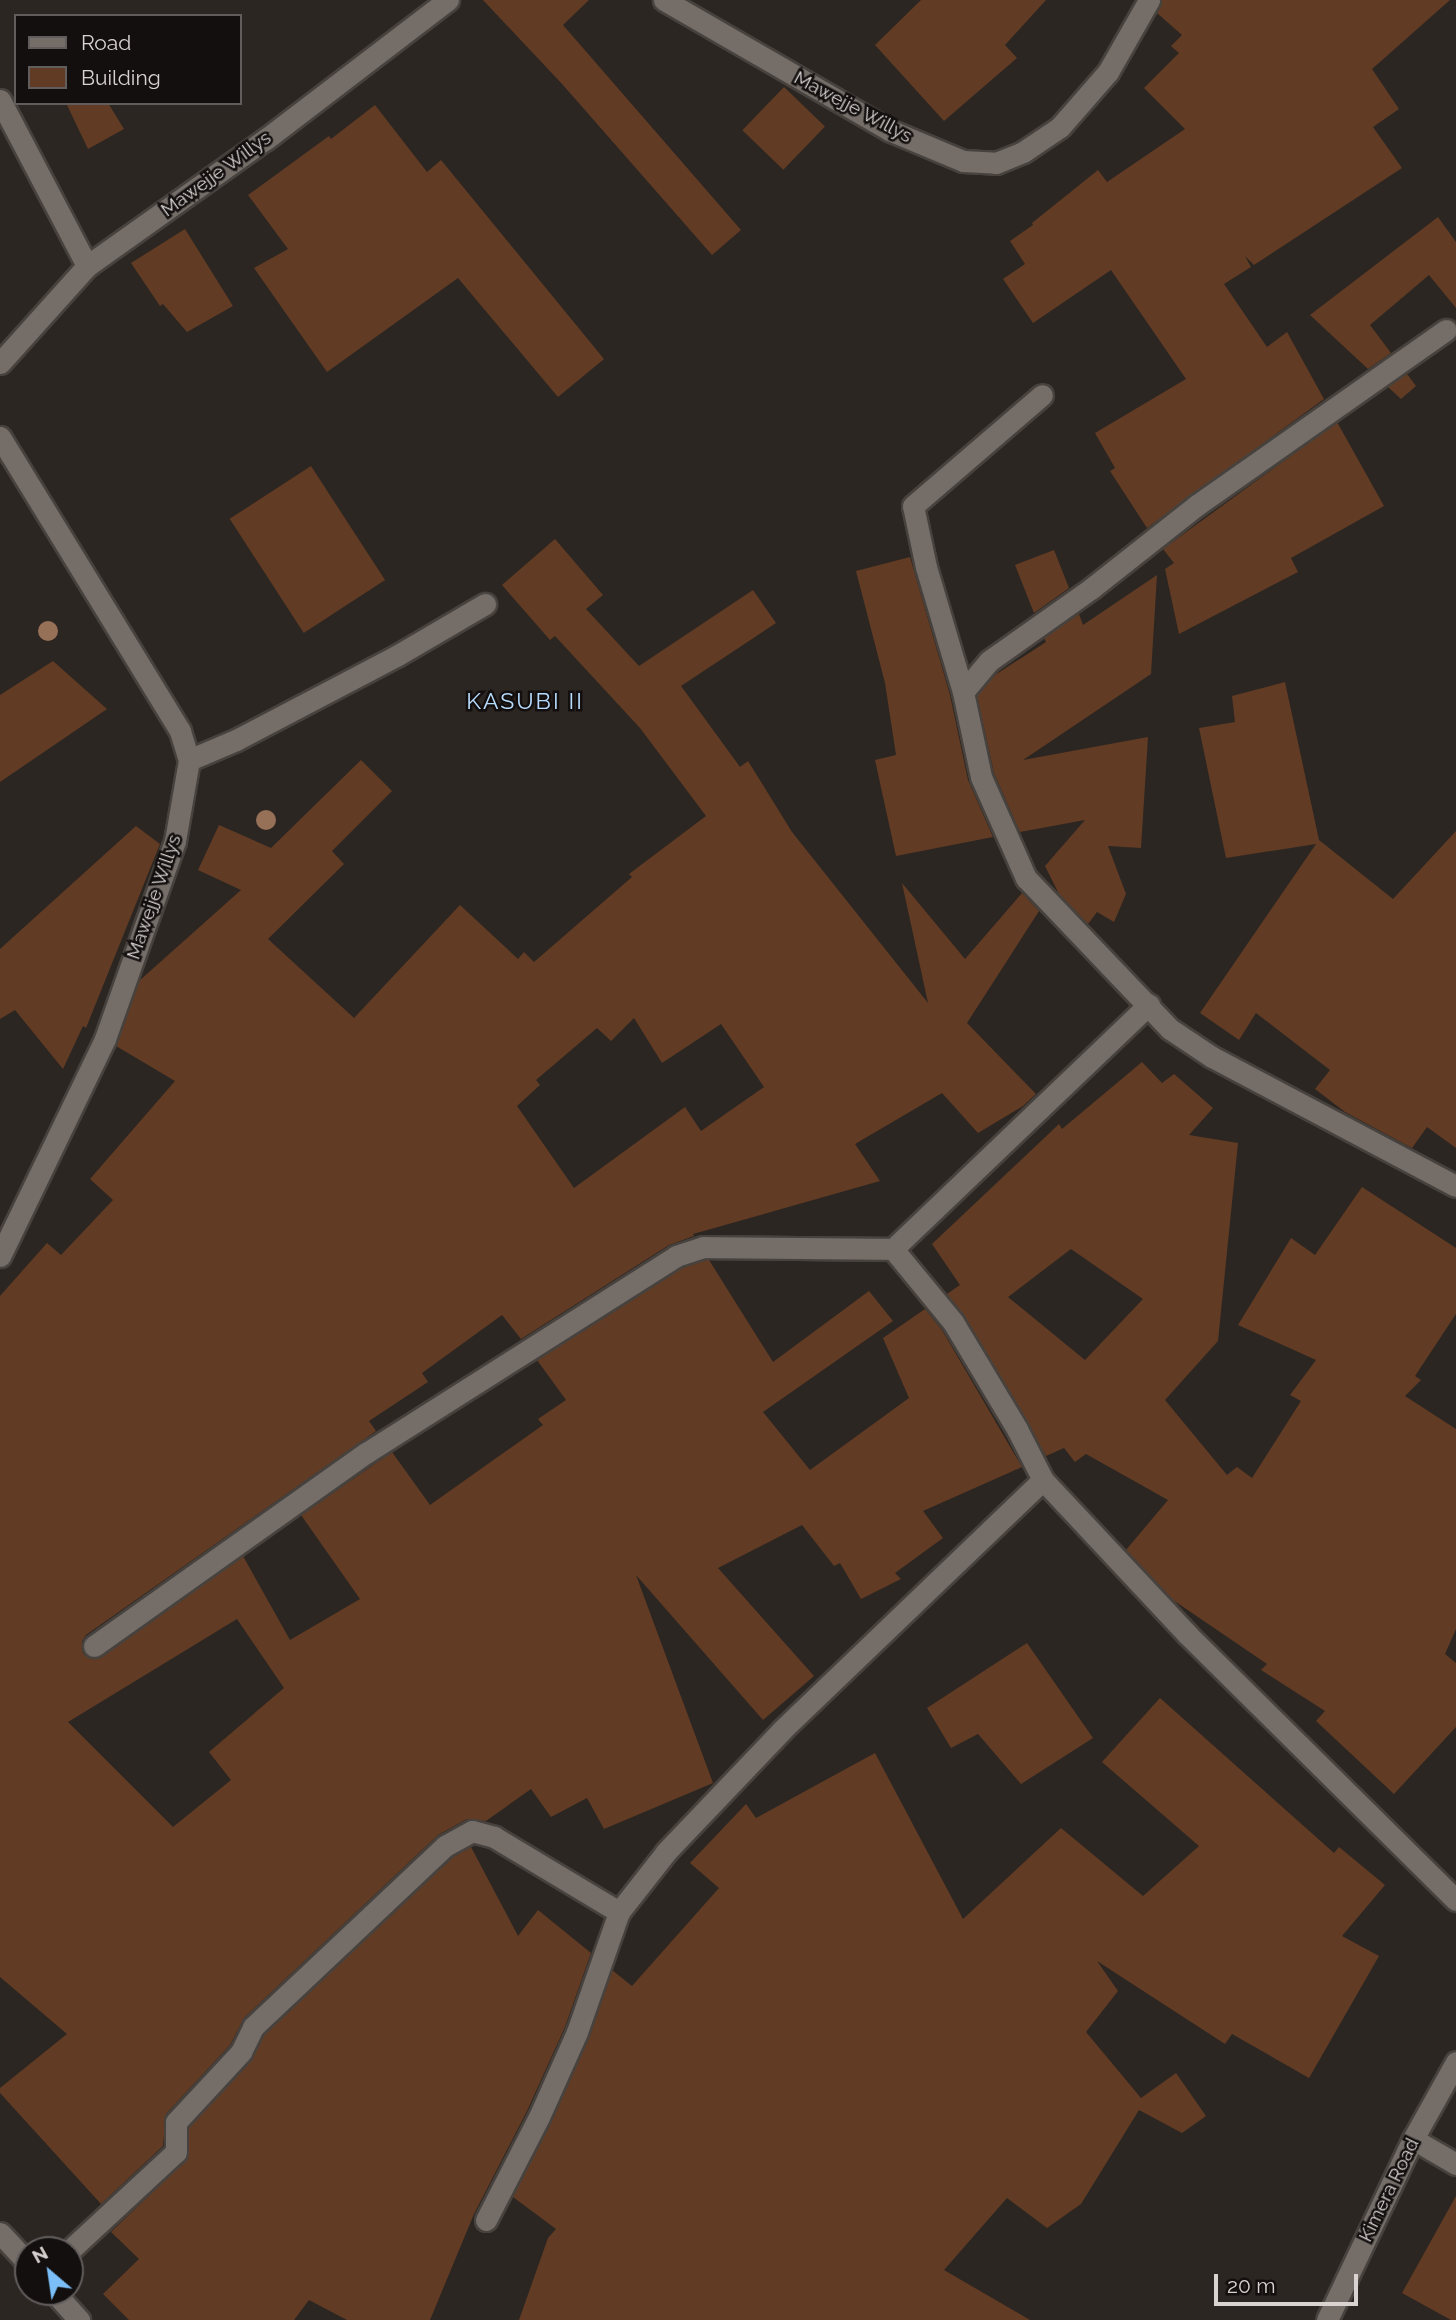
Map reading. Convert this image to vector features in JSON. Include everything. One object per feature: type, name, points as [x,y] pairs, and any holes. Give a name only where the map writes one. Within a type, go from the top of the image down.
[{"type":"street","name":"Mawejje Willys","points":[[0,363],[87,266],[266,139],[448,0]]},
{"type":"street","name":"Mawejje Willys","points":[[664,0],[889,130],[962,161],[996,163],[1023,152],[1060,127],[1108,72],[1149,0]]},
{"type":"street","points":[[0,100],[87,266]]},
{"type":"street","points":[[963,692],[989,661],[1092,588],[1197,505],[1446,330]]},
{"type":"street","points":[[1042,396],[913,506],[926,567],[963,692],[981,777],[1026,878],[1170,1029],[1212,1057],[1456,1186]]},
{"type":"street","name":"Mawejje Willys","points":[[0,437],[180,730],[189,760],[175,841],[104,1038],[0,1255]]},
{"type":"street","points":[[189,760],[236,740],[305,704],[485,604]]},
{"type":"street","points":[[94,1646],[366,1453],[676,1256],[703,1247],[893,1249],[1149,1004]]},
{"type":"street","points":[[893,1249],[953,1322],[1017,1429],[1043,1480],[1186,1634],[1456,1900]]},
{"type":"street","points":[[486,2220],[539,2117],[577,2032],[619,1912],[666,1852],[782,1730],[1043,1480]]},
{"type":"street","points":[[84,2237],[176,2152],[176,2122],[241,2052],[253,2027],[445,1846],[472,1831],[494,1837],[619,1912]]},
{"type":"street","name":"Kimera Road","points":[[1327,2320],[1413,2139],[1456,2063]]},
{"type":"street","points":[[1413,2139],[1456,2164]]},
{"type":"street","points":[[0,2233],[14,2248]]},
{"type":"street","points":[[66,2306],[79,2320]]},
{"type":"building","points":[[483,0],[589,0],[563,25],[741,230],[712,255],[563,85]]},
{"type":"building","points":[[921,0],[1046,0],[1005,45],[1017,58],[944,121],[875,45]]},
{"type":"building","points":[[1162,0],[1450,0],[1372,69],[1399,109],[1373,127],[1402,168],[1254,265],[1245,256],[1251,267],[1224,284],[1267,347],[1287,332],[1324,399],[1147,528],[1110,471],[1115,468],[1095,433],[1186,379],[1111,270],[1033,323],[1003,279],[1025,264],[1010,241],[1098,170],[1107,182],[1185,129],[1144,88],[1179,53],[1171,46],[1182,35],[1157,13]]},
{"type":"building","points":[[784,87],[825,127],[783,170],[742,130]]},
{"type":"building","points":[[67,105],[109,105],[124,129],[88,149]]},
{"type":"building","points":[[375,105],[427,172],[441,160],[604,359],[558,397],[458,278],[327,372],[254,268],[288,249],[248,195],[329,136],[331,139]]},
{"type":"building","points":[[1438,217],[1456,242],[1456,308],[1429,275],[1370,325],[1391,353],[1368,369],[1310,315]]},
{"type":"building","points":[[185,229],[233,306],[187,332],[163,304],[160,306],[131,263]]},
{"type":"building","points":[[1407,374],[1416,386],[1401,399],[1388,387]]},
{"type":"building","points":[[1337,422],[1384,506],[1291,558],[1298,572],[1179,634],[1165,569],[1174,563],[1163,549]]},
{"type":"building","points":[[311,466],[385,580],[304,633],[230,519]]},
{"type":"building","points":[[555,539],[603,595],[586,609],[639,666],[753,590],[776,623],[681,686],[740,767],[748,761],[792,832],[928,1003],[902,883],[965,959],[1022,893],[1039,911],[967,1023],[1036,1094],[1023,1106],[978,1133],[942,1093],[855,1144],[880,1181],[693,1234],[694,1236],[669,1245],[521,1339],[502,1315],[422,1373],[428,1382],[369,1421],[376,1431],[86,1635],[82,1641],[83,1653],[89,1658],[102,1657],[243,1556],[290,1640],[360,1599],[301,1515],[392,1452],[430,1505],[543,1425],[538,1419],[566,1400],[537,1360],[682,1268],[705,1260],[709,1260],[773,1362],[869,1291],[893,1321],[763,1412],[810,1470],[909,1398],[883,1338],[925,1309],[942,1330],[1022,1467],[923,1511],[943,1538],[895,1573],[901,1579],[861,1599],[840,1563],[834,1566],[802,1525],[718,1568],[814,1676],[763,1720],[636,1575],[713,1783],[604,1829],[587,1798],[551,1817],[531,1789],[486,1821],[467,1819],[438,1835],[244,2018],[230,2045],[166,2114],[163,2146],[101,2204],[0,2093],[0,2088],[67,2034],[0,1977],[0,1296],[47,1243],[61,1255],[113,1200],[90,1179],[175,1081],[116,1046],[139,981],[241,890],[198,870],[219,825],[271,848],[361,760],[392,791],[332,851],[344,864],[268,939],[354,1018],[460,905],[518,959],[524,952],[534,962],[632,877],[629,874],[706,816],[640,728],[555,636],[550,640],[502,585]],"holes":[[[634,1018],[662,1063],[721,1024],[764,1087],[701,1131],[685,1107],[574,1188],[517,1106],[540,1085],[536,1080],[597,1028],[611,1041]],[[237,1619],[284,1688],[209,1752],[231,1780],[173,1827],[68,1722]]]},
{"type":"building","points":[[1054,550],[1069,588],[1034,613],[1015,565]]},
{"type":"building","points":[[910,557],[950,695],[968,780],[993,837],[896,856],[875,760],[896,755],[885,683],[856,571]]},
{"type":"building","points":[[1157,575],[1151,674],[1023,760],[1148,737],[1141,848],[1108,846],[1126,894],[1114,922],[1097,912],[1088,924],[1059,894],[1045,866],[1085,820],[1020,832],[994,773],[977,696],[995,675],[1046,642],[1044,638],[1079,614],[1083,625]]},
{"type":"building","points":[[53,661],[107,709],[0,782],[0,695]]},
{"type":"building","points":[[1285,682],[1319,840],[1393,899],[1456,831],[1456,1148],[1427,1127],[1412,1148],[1345,1112],[1315,1089],[1330,1070],[1256,1013],[1239,1040],[1200,1013],[1316,844],[1226,858],[1199,728],[1235,722],[1232,696]]},
{"type":"building","points":[[136,826],[160,844],[86,1028],[83,1026],[63,1069],[15,1010],[0,1019],[0,949]]},
{"type":"building","points":[[1142,1062],[1162,1083],[1174,1074],[1213,1108],[1189,1135],[1238,1143],[1218,1341],[1165,1400],[1227,1475],[1237,1467],[1252,1478],[1301,1401],[1290,1395],[1316,1360],[1238,1325],[1291,1238],[1315,1255],[1362,1187],[1456,1248],[1456,1314],[1415,1376],[1421,1380],[1405,1396],[1456,1429],[1456,1629],[1445,1654],[1456,1663],[1456,1727],[1394,1794],[1316,1721],[1325,1711],[1261,1670],[1267,1664],[1173,1600],[1126,1550],[1168,1500],[1086,1454],[1075,1462],[1064,1448],[1046,1456],[964,1315],[947,1294],[960,1285],[932,1244],[1059,1124],[1062,1129]],"holes":[[[1071,1249],[1143,1299],[1085,1360],[1008,1297]]]},
{"type":"building","points":[[1027,1643],[1093,1738],[1021,1784],[978,1734],[951,1748],[927,1708]]},
{"type":"building","points":[[1160,1698],[1334,1853],[1339,1847],[1385,1885],[1342,1936],[1379,1956],[1309,2078],[1232,2034],[1225,2044],[1097,1961],[1118,1991],[1086,2032],[1141,2098],[1176,2073],[1206,2116],[1182,2133],[1139,2110],[1081,2204],[1047,2228],[1007,2198],[944,2270],[1030,2320],[519,2320],[548,2238],[556,2229],[513,2197],[589,2037],[612,1970],[632,1986],[719,1888],[690,1863],[746,1804],[756,1818],[875,1753],[963,1919],[1061,1828],[1143,1896],[1199,1846],[1102,1762]]},
{"type":"building","points":[[471,1847],[518,1936],[538,1910],[591,1953],[565,2027],[527,2111],[474,2214],[430,2320],[347,2320],[309,2300],[294,2320],[129,2320],[103,2294],[139,2259],[111,2232],[185,2161],[189,2153],[189,2127],[251,2061],[264,2035],[453,1857]]},
{"type":"building","points":[[1456,2196],[1456,2320],[1451,2320],[1402,2293]]},
{"type":"district","name":"KASUBI II","points":[[525,701]]}]
